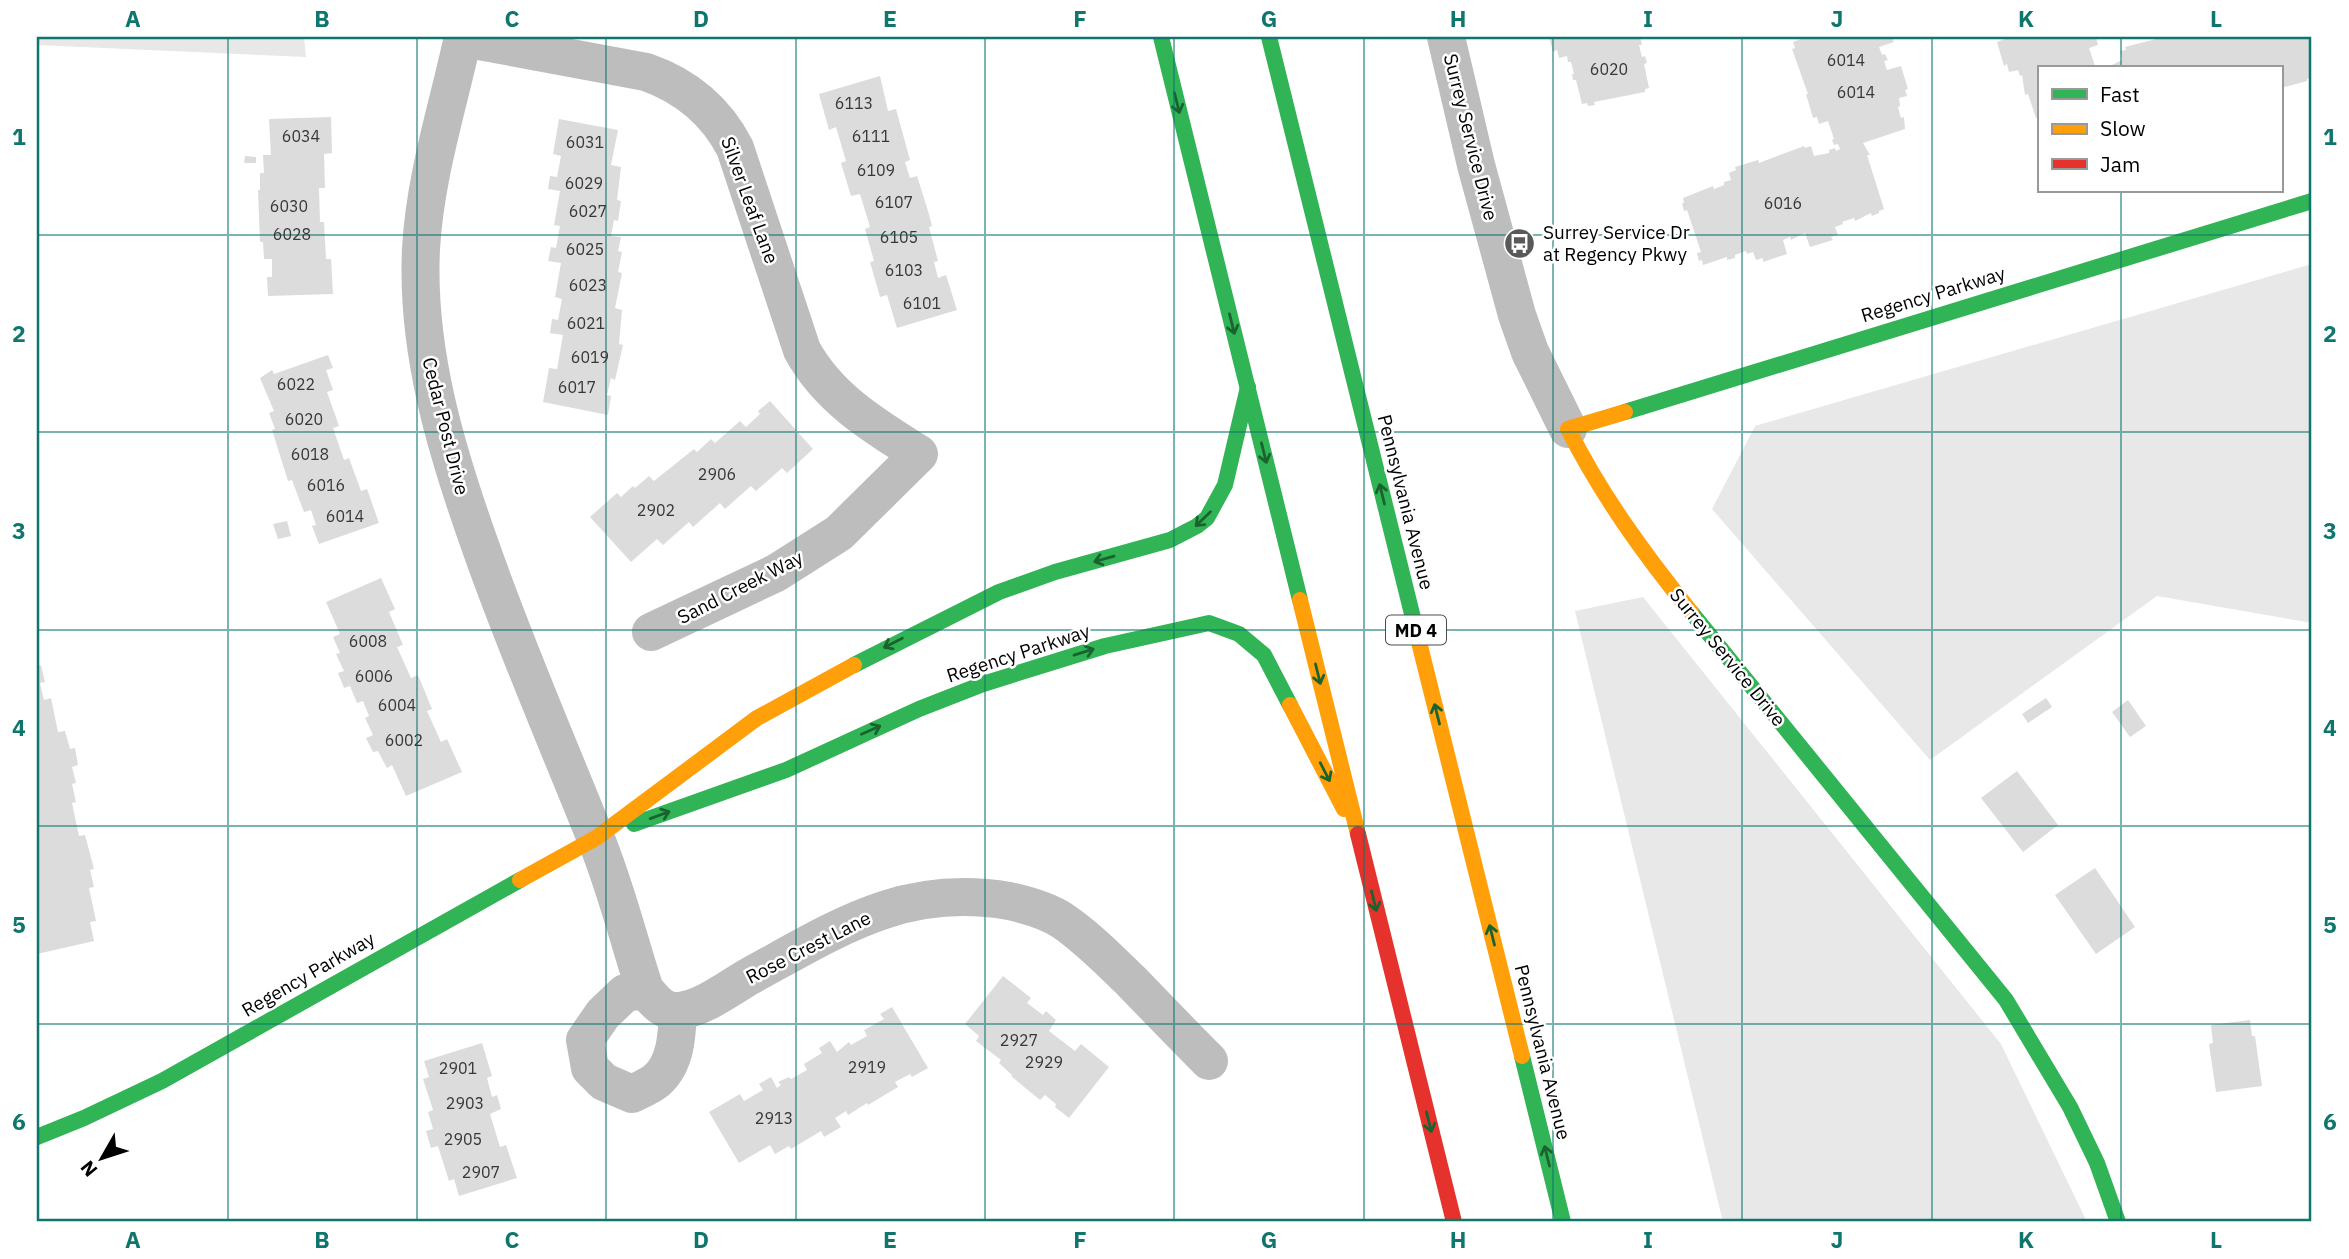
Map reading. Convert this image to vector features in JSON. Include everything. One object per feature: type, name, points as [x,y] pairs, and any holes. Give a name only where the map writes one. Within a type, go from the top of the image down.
[{"type":"main road","points":[[1161,37],[1454,1222]]},
{"type":"main road","name":"Pennsylvania Avenue","points":[[1269,37],[1563,1222]]},
{"type":"main road","name":"Regency Parkway","points":[[1567,429],[2312,201]]},
{"type":"main road","name":"Regency Parkway","points":[[37,1137],[85,1118],[162,1081],[596,838],[757,718],[886,647],[999,592],[1055,572],[1170,540],[1197,526],[1206,518],[1225,485],[1248,387]]},
{"type":"main road","name":"Surrey Service Drive","points":[[1567,429],[1592,478],[1646,556],[2007,1000],[2046,1062],[2072,1111],[2091,1151],[2118,1222]]},
{"type":"main road","name":"Regency Parkway","points":[[596,838],[786,770],[919,709],[983,684],[1105,646],[1209,623],[1237,632],[1264,654],[1358,835]]},
{"type":"street","name":"Surrey Service Drive","points":[[1446,37],[1476,164],[1517,315],[1567,429]]},
{"type":"street","name":"Silver Leaf Lane","points":[[463,38],[646,72],[669,80],[689,92],[727,132],[735,148],[802,350],[810,365],[866,422],[919,454]]},
{"type":"street","name":"Cedar Post Drive","points":[[463,38],[442,120],[426,204],[421,249],[421,300],[426,347],[445,441],[464,502],[508,626],[596,838]]},
{"type":"street","name":"Sand Creek Way","points":[[651,632],[776,573],[839,533],[919,454]]},
{"type":"street","points":[[596,838],[645,990],[657,1004],[677,1012],[677,1040],[669,1062],[658,1079],[632,1094],[604,1082],[590,1068],[585,1040],[603,1014],[625,993],[645,990]]},
{"type":"street","name":"Rose Crest Lane","points":[[677,1012],[712,998],[852,921],[880,909],[951,897],[1009,901],[1040,909],[1063,921],[1109,960],[1209,1061]]},
{"type":"shaded area","points":[[37,37],[304,37],[306,57],[37,45]]},
{"type":"shaded area","points":[[2312,264],[2312,623],[2157,596],[1930,760],[1712,509],[1755,426]]},
{"type":"shaded area","points":[[1643,597],[2001,1044],[2087,1222],[1723,1222],[1575,611]]},
{"type":"building","points":[[1549,37],[1640,37],[1642,57],[1645,56],[1647,63],[1644,64],[1649,88],[1645,89],[1645,92],[1594,102],[1595,105],[1582,104],[1576,80],[1573,80],[1571,62],[1568,62],[1567,56],[1559,58],[1557,50],[1553,52]]},
{"type":"building","points":[[1800,37],[1892,37],[1894,42],[1879,47],[1888,60],[1884,61],[1887,70],[1901,66],[1908,89],[1905,90],[1907,96],[1899,98],[1898,107],[1901,118],[1904,117],[1905,129],[1863,143],[1870,155],[1867,155],[1884,209],[1872,216],[1871,213],[1855,221],[1854,218],[1842,222],[1843,224],[1835,227],[1838,235],[1831,237],[1833,240],[1810,247],[1805,233],[1791,240],[1790,237],[1783,240],[1787,254],[1763,262],[1763,258],[1756,260],[1753,252],[1747,254],[1746,251],[1735,255],[1735,258],[1727,260],[1727,257],[1703,265],[1702,260],[1699,261],[1697,253],[1701,252],[1687,210],[1684,211],[1683,198],[1713,186],[1714,189],[1724,185],[1724,182],[1731,180],[1729,173],[1736,170],[1735,167],[1758,160],[1759,163],[1804,146],[1811,146],[1814,156],[1829,153],[1829,150],[1835,148],[1836,151],[1840,149],[1838,144],[1834,145],[1828,121],[1819,124],[1817,117],[1813,118],[1808,94],[1792,49],[1795,48],[1793,42],[1801,39]]},
{"type":"building","points":[[2010,37],[2096,37],[2098,45],[2089,48],[2095,66],[2038,66],[2036,118],[2028,94],[2025,95],[2022,75],[2020,76],[2018,70],[2009,72],[2007,64],[2004,66],[1997,42]]},
{"type":"building","points":[[2164,37],[2312,37],[2312,77],[2282,88],[2282,66],[2110,66],[2122,60],[2120,51],[2126,50],[2125,47]]},
{"type":"building","points":[[880,76],[888,111],[896,109],[910,160],[905,162],[910,178],[917,176],[928,211],[932,226],[929,227],[938,261],[934,262],[938,278],[946,275],[957,310],[897,328],[887,295],[880,297],[870,262],[874,261],[865,229],[870,227],[860,194],[851,196],[841,163],[846,161],[836,127],[829,130],[819,94]]},
{"type":"building","points":[[331,117],[332,153],[324,154],[325,188],[319,188],[320,222],[324,222],[326,259],[331,259],[333,294],[268,296],[267,277],[272,277],[272,259],[264,259],[263,242],[260,242],[258,190],[260,173],[264,173],[263,155],[271,155],[269,119]]},
{"type":"building","points":[[559,119],[618,130],[611,165],[621,167],[617,200],[621,201],[618,221],[614,220],[611,236],[621,237],[618,251],[622,252],[618,272],[622,273],[615,308],[622,310],[619,344],[623,345],[615,380],[611,378],[607,395],[611,396],[608,415],[543,402],[549,368],[557,369],[563,335],[550,333],[552,319],[558,320],[562,299],[555,297],[561,263],[548,261],[551,247],[556,248],[560,226],[554,225],[560,191],[548,189],[550,176],[557,177],[561,156],[553,154]]},
{"type":"building","points":[[245,156],[256,157],[256,163],[244,163]]},
{"type":"building","points":[[328,355],[333,368],[326,370],[333,390],[327,392],[339,426],[333,428],[344,460],[349,458],[361,491],[367,489],[379,523],[319,544],[312,526],[316,525],[311,510],[304,512],[292,480],[288,481],[272,430],[275,429],[269,413],[274,411],[260,378],[272,370],[274,374]]},
{"type":"building","points":[[770,401],[813,449],[787,473],[782,468],[756,491],[751,486],[725,509],[720,503],[693,527],[689,522],[663,545],[657,539],[631,562],[590,517],[617,493],[621,497],[649,476],[654,481],[694,449],[697,452],[711,439],[715,443],[740,421],[746,427]]},
{"type":"building","points":[[287,521],[291,536],[278,539],[273,524]]},
{"type":"building","points":[[381,578],[395,609],[389,612],[403,645],[397,647],[411,678],[418,675],[432,709],[427,711],[441,742],[447,739],[462,772],[406,796],[392,765],[387,768],[378,751],[373,752],[366,738],[373,735],[365,718],[369,716],[363,701],[357,703],[350,686],[344,688],[338,673],[344,671],[336,654],[340,653],[333,637],[340,634],[326,602]]},
{"type":"building","points":[[41,665],[45,682],[40,683],[44,700],[51,698],[58,732],[65,731],[70,749],[75,748],[78,765],[72,767],[76,783],[72,784],[76,802],[72,803],[79,836],[85,835],[94,869],[90,870],[94,887],[89,888],[96,921],[90,922],[94,941],[37,954],[37,666]]},
{"type":"building","points":[[2046,698],[2052,707],[2028,723],[2022,714]]},
{"type":"building","points":[[2128,700],[2146,726],[2130,737],[2112,712]]},
{"type":"building","points":[[2017,771],[2058,825],[2023,852],[1981,798]]},
{"type":"building","points":[[2095,868],[2135,927],[2096,954],[2055,895]]},
{"type":"building","points":[[1003,976],[1031,998],[1027,1003],[1043,1015],[1046,1011],[1056,1020],[1049,1031],[1075,1051],[1081,1044],[1109,1067],[1069,1118],[1045,1095],[1040,1100],[1011,1076],[999,1063],[1001,1060],[976,1041],[979,1036],[965,1024]]},
{"type":"building","points":[[892,1007],[928,1068],[895,1082],[898,1087],[868,1105],[867,1103],[848,1115],[846,1111],[835,1118],[841,1127],[824,1137],[821,1131],[791,1149],[789,1146],[775,1154],[770,1145],[739,1163],[709,1112],[740,1094],[744,1101],[763,1090],[759,1084],[771,1077],[777,1088],[781,1085],[778,1082],[789,1077],[791,1079],[807,1070],[804,1064],[822,1053],[819,1048],[830,1041],[837,1052],[849,1042],[851,1045],[867,1036],[864,1030],[884,1019],[880,1014]]},
{"type":"building","points":[[2250,1020],[2262,1086],[2216,1092],[2209,1044],[2213,1043],[2211,1025]]},
{"type":"building","points":[[482,1043],[492,1076],[487,1078],[492,1097],[497,1095],[501,1109],[490,1114],[500,1147],[506,1145],[517,1178],[459,1196],[454,1179],[449,1181],[438,1146],[431,1148],[426,1131],[433,1129],[428,1112],[433,1110],[423,1079],[429,1077],[424,1061]]},
{"type":"traffic: fast","points":[[1161,37],[1300,600]]},
{"type":"traffic: fast","points":[[1269,37],[1417,634]]},
{"type":"traffic: fast","points":[[1625,412],[2312,201]]},
{"type":"traffic: fast","points":[[854,665],[999,592],[1055,572],[1170,540],[1197,526],[1207,518],[1225,485],[1248,387]]},
{"type":"traffic: fast","points":[[1691,612],[2006,1000],[2070,1107],[2097,1163],[2118,1222]]},
{"type":"traffic: fast","points":[[634,824],[786,770],[919,709],[983,684],[1105,646],[1209,623],[1239,634],[1264,655],[1290,705]]},
{"type":"traffic: fast","points":[[37,1137],[162,1081],[520,880]]},
{"type":"traffic: fast","points":[[1522,1056],[1563,1222]]},
{"type":"traffic: slow","points":[[1625,412],[1568,429],[1625,524],[1691,612]]},
{"type":"traffic: slow","points":[[1300,600],[1358,834]]},
{"type":"traffic: slow","points":[[1417,634],[1522,1056]]},
{"type":"traffic: slow","points":[[520,880],[596,838],[757,718],[854,665]]},
{"type":"traffic: slow","points":[[1290,705],[1344,809]]},
{"type":"traffic: jam","points":[[1358,834],[1454,1222]]},
{"type":"place","name":"Surrey Service Dr at Regency Pkwy","points":[[1520,243]]}]
